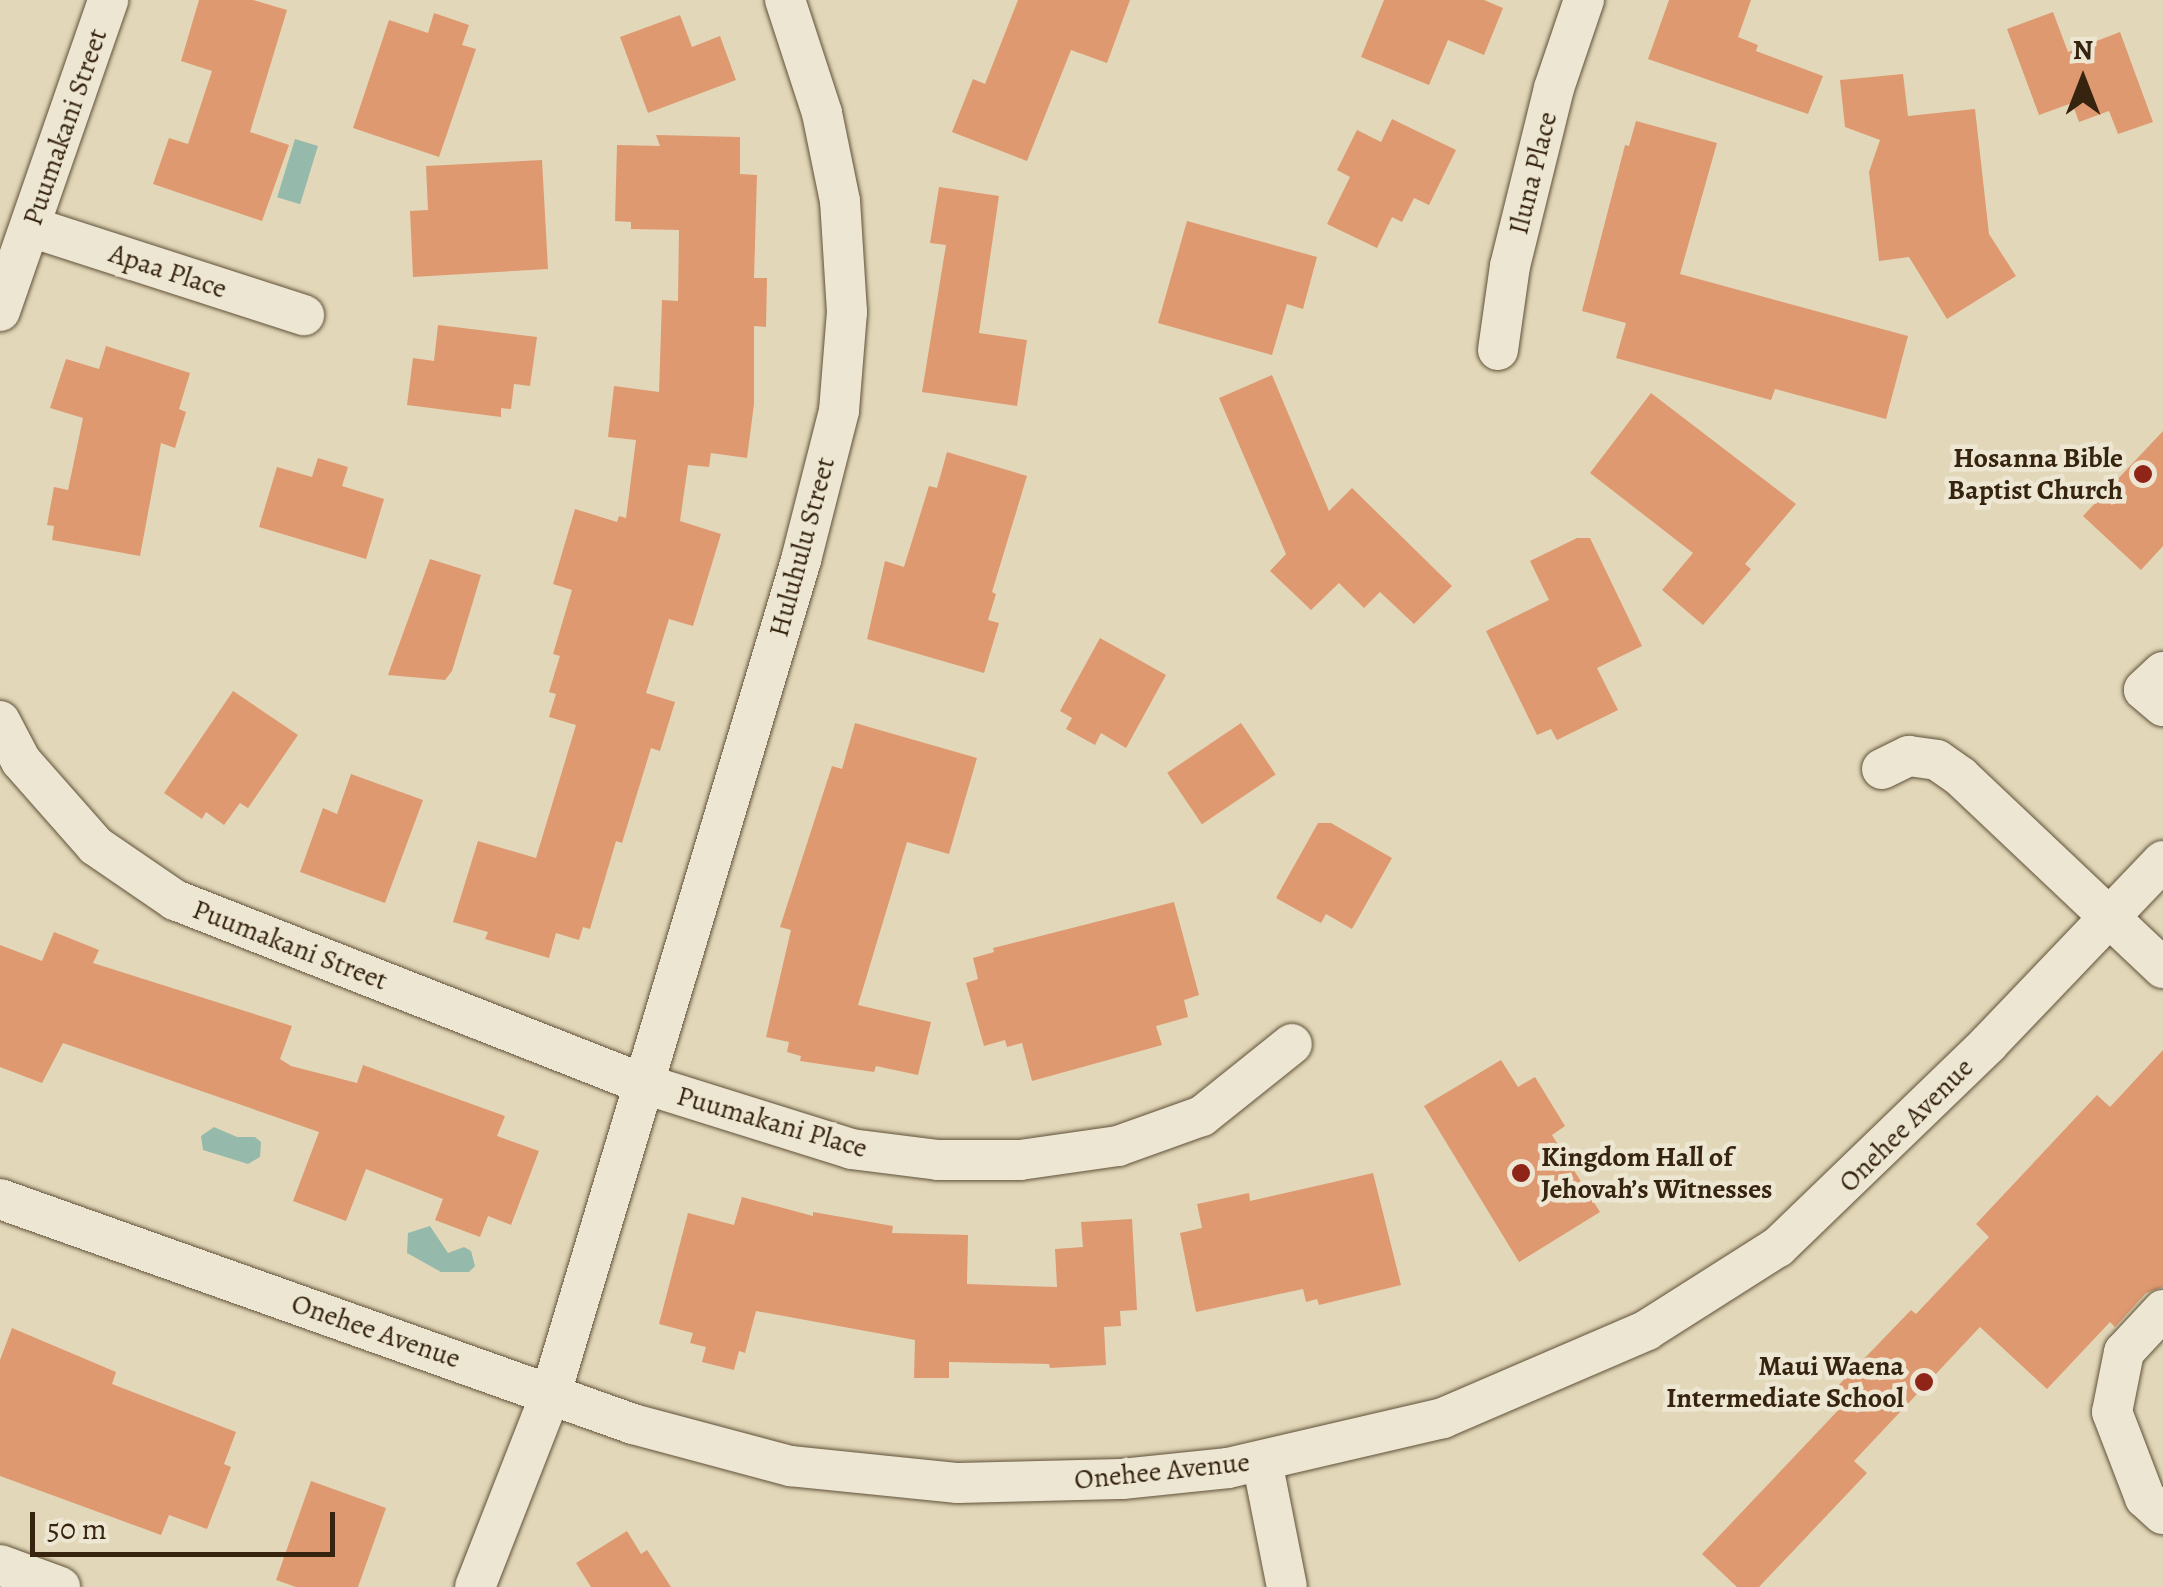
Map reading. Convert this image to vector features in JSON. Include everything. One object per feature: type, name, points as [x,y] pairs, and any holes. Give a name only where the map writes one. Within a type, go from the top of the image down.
[{"type":"street","name":"Puumakani Street","points":[[0,311],[108,0]]},
{"type":"street","name":"Huluhulu Street","points":[[476,1587],[551,1392],[801,560],[839,410],[847,312],[840,201],[822,114],[785,0]]},
{"type":"street","name":"Iluna Place","points":[[1498,350],[1515,248],[1554,88],[1584,0]]},
{"type":"street","name":"Apaa Place","points":[[32,227],[304,315]]},
{"type":"street","points":[[2163,672],[2144,690],[2163,706]]},
{"type":"street","name":"Puumakani Street","points":[[0,721],[21,761],[96,846],[175,900],[642,1083]]},
{"type":"street","points":[[1882,768],[1909,756],[1937,760],[1960,777],[2163,968]]},
{"type":"street","name":"Onehee Avenue","points":[[0,1198],[632,1424],[790,1466],[940,1481],[1122,1479],[1262,1462],[1442,1418],[1647,1330],[1778,1247],[1831,1200],[2163,861]]},
{"type":"street","name":"Puumakani Place","points":[[642,1083],[851,1150],[938,1160],[1020,1160],[1118,1146],[1202,1116],[1292,1044]]},
{"type":"street","points":[[2163,1310],[2124,1352],[2112,1412],[2144,1498],[2163,1514]]},
{"type":"street","points":[[1262,1462],[1288,1587]]},
{"type":"street","points":[[0,1565],[60,1587]]},
{"type":"shaded area","points":[[295,139],[318,146],[300,204],[277,197]]},
{"type":"shaded area","points":[[214,1127],[237,1137],[255,1137],[261,1142],[260,1157],[248,1164],[203,1150],[201,1136]]},
{"type":"shaded area","points":[[430,1226],[448,1253],[464,1247],[471,1251],[475,1266],[469,1272],[441,1272],[407,1253],[408,1233]]},
{"type":"building","points":[[199,0],[253,0],[287,10],[250,132],[289,145],[262,221],[153,184],[169,138],[188,144],[212,71],[181,61]]},
{"type":"building","points":[[1018,0],[1130,0],[1107,63],[1071,50],[1027,161],[952,132],[973,79],[985,84]]},
{"type":"building","points":[[1384,0],[1484,0],[1503,8],[1484,55],[1448,40],[1429,85],[1361,57]]},
{"type":"building","points":[[1669,0],[1751,0],[1738,37],[1758,45],[1756,51],[1823,76],[1808,114],[1648,59]]},
{"type":"building","points":[[2053,12],[2068,52],[2120,32],[2153,122],[2118,134],[2109,111],[2079,122],[2072,103],[2039,115],[2007,29]]},
{"type":"building","points":[[434,13],[469,25],[462,45],[476,49],[439,157],[353,128],[389,20],[428,33]]},
{"type":"building","points":[[680,15],[692,47],[720,36],[736,80],[648,113],[620,37]]},
{"type":"building","points":[[1903,74],[1908,116],[1975,109],[1989,234],[2016,276],[1947,319],[1909,257],[1879,261],[1869,172],[1880,140],[1845,127],[1840,80]]},
{"type":"building","points":[[1392,119],[1456,150],[1429,205],[1414,198],[1402,222],[1392,217],[1377,248],[1327,224],[1350,177],[1337,170],[1357,130],[1381,142]]},
{"type":"building","points":[[1636,121],[1717,143],[1680,274],[1908,336],[1886,419],[1775,389],[1771,400],[1616,358],[1626,323],[1582,311],[1625,145],[1629,146]]},
{"type":"building","points":[[656,135],[740,137],[740,174],[757,175],[754,278],[767,278],[766,327],[754,326],[754,404],[747,458],[711,453],[709,467],[688,465],[680,521],[721,534],[693,626],[669,619],[646,693],[675,702],[660,751],[651,748],[622,843],[616,841],[590,929],[583,927],[579,940],[556,933],[549,958],[485,939],[488,932],[453,922],[478,841],[536,858],[576,725],[549,717],[556,694],[549,692],[560,656],[553,654],[572,590],[553,584],[575,509],[617,522],[619,516],[626,518],[636,440],[608,437],[614,386],[659,392],[662,300],[678,301],[679,230],[631,229],[631,222],[615,221],[617,145],[660,146]]},
{"type":"building","points":[[542,160],[548,269],[413,277],[410,211],[428,210],[426,166]]},
{"type":"building","points":[[939,187],[999,196],[979,333],[1027,340],[1017,406],[922,392],[946,245],[930,243]]},
{"type":"building","points":[[1187,221],[1317,257],[1303,309],[1287,304],[1272,355],[1158,323]]},
{"type":"building","points":[[438,325],[537,337],[530,386],[514,384],[511,409],[501,408],[501,417],[407,405],[413,358],[434,361]]},
{"type":"building","points":[[106,346],[190,373],[179,409],[186,412],[175,448],[161,443],[140,556],[52,540],[54,526],[47,525],[54,487],[68,490],[83,418],[50,408],[66,359],[99,369]]},
{"type":"building","points":[[1272,375],[1329,511],[1352,488],[1452,586],[1414,624],[1380,592],[1364,608],[1339,583],[1311,610],[1270,571],[1286,554],[1219,398]]},
{"type":"building","points":[[1651,393],[1796,504],[1745,564],[1751,569],[1703,625],[1662,590],[1693,553],[1590,473]]},
{"type":"building","name":"Hosanna Bible Baptist Church","points":[[2163,431],[2163,546],[2141,570],[2083,516]]},
{"type":"building","points":[[947,452],[1027,476],[992,592],[996,594],[988,620],[999,623],[984,673],[867,639],[885,561],[904,567],[929,486],[937,488]]},
{"type":"building","points":[[318,458],[348,467],[342,486],[384,499],[366,559],[259,527],[277,467],[312,477]]},
{"type":"building","points":[[1577,538],[1590,538],[1642,646],[1597,668],[1618,710],[1557,740],[1551,729],[1537,735],[1486,631],[1549,600],[1530,561]]},
{"type":"building","points":[[430,559],[481,575],[452,671],[445,680],[388,675]]},
{"type":"building","points":[[1100,638],[1166,675],[1126,748],[1101,733],[1095,745],[1066,729],[1072,718],[1060,711]]},
{"type":"building","points":[[233,691],[298,735],[248,808],[240,803],[224,825],[206,812],[202,819],[164,793]]},
{"type":"building","points":[[855,723],[977,758],[949,854],[907,842],[858,1005],[931,1022],[918,1075],[876,1066],[874,1072],[800,1061],[801,1056],[787,1052],[789,1042],[766,1037],[791,930],[780,927],[832,766],[842,769]]},
{"type":"building","points":[[1241,723],[1276,774],[1202,824],[1167,773]]},
{"type":"building","points":[[351,774],[423,800],[385,903],[300,872],[323,808],[337,814]]},
{"type":"building","points":[[1318,823],[1331,823],[1392,858],[1352,929],[1326,914],[1321,923],[1276,898]]},
{"type":"building","points":[[1174,902],[1199,995],[1184,1000],[1188,1017],[1156,1026],[1162,1045],[1032,1081],[1022,1043],[1007,1047],[1005,1040],[984,1046],[966,983],[978,979],[973,958],[994,952],[993,948]]},
{"type":"building","points":[[54,932],[99,950],[93,963],[292,1026],[280,1059],[291,1066],[357,1083],[363,1065],[505,1116],[497,1136],[539,1151],[511,1225],[488,1216],[480,1237],[435,1220],[443,1199],[366,1169],[346,1221],[293,1201],[319,1132],[63,1043],[42,1083],[0,1067],[0,945],[42,961]]},
{"type":"building","points":[[2163,1050],[2163,1287],[2146,1293],[2115,1327],[2110,1322],[2047,1389],[1980,1327],[1854,1461],[1867,1473],[1759,1587],[1737,1587],[1702,1554],[1846,1402],[1833,1391],[1911,1310],[1916,1314],[1989,1237],[1976,1224],[2097,1095],[2110,1107]]},
{"type":"building","name":"Kingdom Hall of Jehovah’s Witnesses","points":[[1501,1060],[1518,1087],[1535,1077],[1565,1126],[1552,1135],[1600,1212],[1519,1262],[1424,1106]]},
{"type":"building","points":[[1373,1173],[1401,1285],[1319,1305],[1317,1299],[1306,1302],[1303,1289],[1196,1312],[1180,1233],[1202,1228],[1197,1204],[1249,1193],[1250,1201]]},
{"type":"building","points":[[742,1197],[813,1216],[813,1212],[893,1226],[892,1233],[968,1235],[967,1284],[1057,1287],[1055,1249],[1083,1247],[1081,1222],[1132,1219],[1137,1310],[1120,1311],[1121,1326],[1104,1327],[1106,1365],[1050,1368],[1049,1364],[949,1362],[949,1378],[914,1378],[915,1340],[756,1311],[745,1353],[739,1351],[734,1370],[702,1362],[706,1347],[690,1343],[693,1333],[659,1324],[688,1213],[734,1225]]},
{"type":"building","points":[[12,1328],[116,1372],[112,1384],[236,1432],[224,1464],[231,1467],[207,1529],[169,1515],[161,1535],[0,1476],[0,1360]]},
{"type":"building","points":[[311,1481],[386,1508],[358,1587],[296,1587],[276,1580]]},
{"type":"building","points":[[627,1531],[641,1554],[647,1550],[671,1587],[591,1587],[576,1563]]},
{"type":"place","name":"Hosanna Bible Baptist Church","points":[[2143,474]]},
{"type":"place","name":"Kingdom Hall of Jehovah’s Witnesses","points":[[1521,1173]]},
{"type":"place","name":"Maui Waena Intermediate School","points":[[1924,1382]]}]
